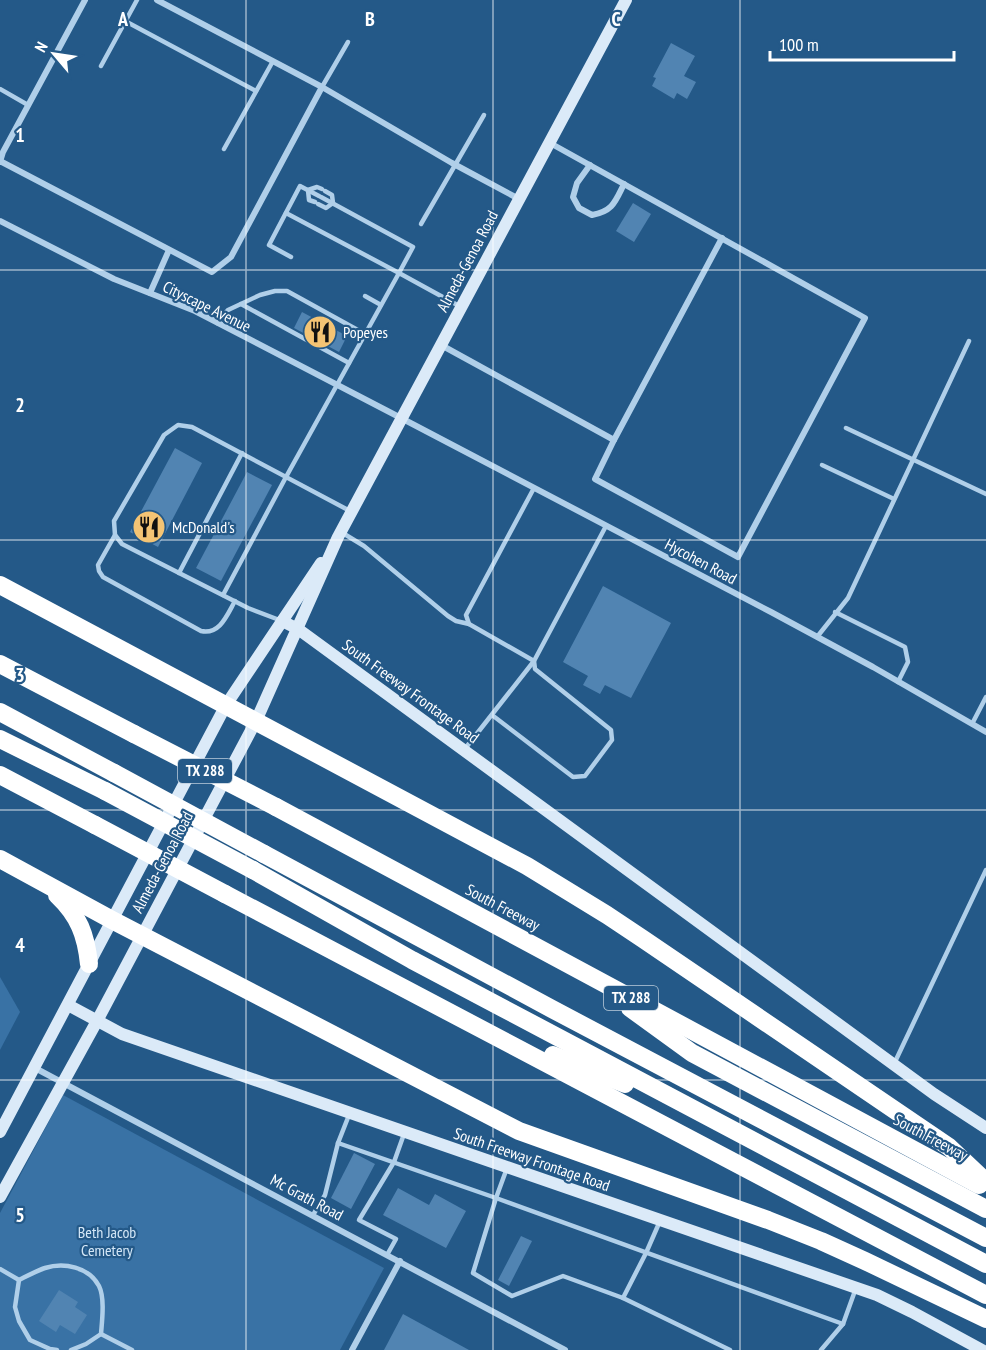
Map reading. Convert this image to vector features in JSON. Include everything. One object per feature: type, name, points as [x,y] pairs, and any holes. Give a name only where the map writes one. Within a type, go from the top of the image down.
[{"type":"highway","points":[[0,585],[527,866],[607,915],[949,1147],[986,1182]]},
{"type":"highway","name":"South Freeway","points":[[0,664],[276,807],[986,1188]]},
{"type":"highway","points":[[0,712],[552,1009],[986,1238]]},
{"type":"highway","points":[[0,739],[105,791],[253,870],[412,960],[986,1264]]},
{"type":"highway","points":[[0,775],[986,1295]]},
{"type":"highway","points":[[0,859],[112,920],[519,1131],[768,1220],[865,1261],[986,1319]]},
{"type":"highway","points":[[45,883],[68,905],[81,926],[87,944],[89,964]]},
{"type":"highway","points":[[580,970],[692,1053],[986,1209]]},
{"type":"highway","points":[[468,1022],[709,1117]]},
{"type":"main road","name":"Almeda-Genoa Road","points":[[0,1197],[97,1021],[256,721],[340,534],[626,0]]},
{"type":"main road","name":"Almeda-Genoa Road","points":[[0,1132],[226,705],[340,534]]},
{"type":"main road","name":"South Freeway Frontage Road","points":[[282,621],[298,629],[934,1094],[986,1128]]},
{"type":"main road","name":"South Freeway Frontage Road","points":[[68,1005],[122,1034],[877,1295],[912,1312],[974,1348]]},
{"type":"street","points":[[85,0],[0,161],[212,272],[231,257],[322,87]]},
{"type":"street","points":[[157,0],[322,87],[519,199]]},
{"type":"street","points":[[549,142],[722,238],[865,318],[738,557],[595,479],[722,238]]},
{"type":"street","points":[[590,165],[577,183],[573,197],[579,208],[586,212],[592,215],[606,212],[616,201],[624,184]]},
{"type":"street","name":"Cityscape Avenue","points":[[0,220],[114,279],[195,311],[401,418]]},
{"type":"street","points":[[150,293],[170,250]]},
{"type":"street","points":[[441,345],[614,440]]},
{"type":"street","name":"Hycohen Road","points":[[401,418],[817,637],[986,732]]},
{"type":"street","name":"Mc Grath Road","points":[[35,1068],[565,1350]]},
{"type":"street","points":[[352,1350],[400,1261]]},
{"type":"lane","points":[[101,66],[136,0]]},
{"type":"lane","points":[[125,21],[256,91]]},
{"type":"lane","points":[[322,87],[348,42]]},
{"type":"lane","points":[[224,149],[273,61]]},
{"type":"lane","points":[[0,89],[28,105]]},
{"type":"lane","points":[[421,224],[484,115]]},
{"type":"lane","points":[[223,596],[413,247],[300,186],[269,245],[291,257]]},
{"type":"lane","points":[[308,190],[317,186],[333,195],[333,203]]},
{"type":"lane","points":[[308,190],[309,200],[326,208],[333,203]]},
{"type":"lane","points":[[286,213],[461,307]]},
{"type":"lane","points":[[217,323],[228,310],[241,304],[267,293],[287,291],[365,334]]},
{"type":"lane","points":[[365,296],[381,305]]},
{"type":"lane","points":[[241,304],[349,363]]},
{"type":"lane","points":[[817,637],[848,598],[969,341]]},
{"type":"lane","points":[[235,601],[222,624],[208,633],[103,577],[99,571],[98,565],[115,535],[114,521],[164,435],[178,425],[192,427],[352,512]]},
{"type":"lane","points":[[846,428],[986,494]]},
{"type":"lane","points":[[179,573],[242,453]]},
{"type":"lane","points":[[822,465],[894,499]]},
{"type":"lane","points":[[469,624],[466,615],[534,488]]},
{"type":"lane","points":[[464,750],[534,661],[606,526]]},
{"type":"lane","points":[[340,534],[364,546],[448,616],[456,621],[469,624],[534,661]]},
{"type":"lane","points":[[115,535],[123,544],[223,596],[282,621]]},
{"type":"lane","points":[[835,612],[905,647],[908,662],[898,682]]},
{"type":"lane","points":[[492,715],[573,777],[585,776],[612,740],[611,730],[535,669],[534,661]]},
{"type":"lane","points":[[972,724],[986,697]]},
{"type":"lane","points":[[894,1064],[986,870]]},
{"type":"lane","points":[[313,1215],[325,1195],[338,1143],[350,1112]]},
{"type":"lane","points":[[387,1255],[396,1239],[359,1220],[394,1162],[405,1132]]},
{"type":"lane","points":[[338,1143],[843,1324]]},
{"type":"lane","points":[[507,1168],[473,1274],[512,1296],[563,1276],[623,1298],[730,1350]]},
{"type":"lane","points":[[623,1298],[660,1221]]},
{"type":"lane","points":[[18,1280],[44,1268],[60,1265],[76,1267],[90,1275],[100,1287],[101,1334]]},
{"type":"lane","points":[[0,1269],[18,1280]]},
{"type":"lane","points":[[18,1280],[15,1307],[19,1321],[30,1340],[50,1350],[57,1350]]},
{"type":"lane","points":[[821,1350],[843,1324],[856,1288]]},
{"type":"lane","points":[[71,1350],[101,1334]]},
{"type":"lane","points":[[101,1334],[132,1350]]},
{"type":"green space","points":[[0,977],[20,1012],[0,1050]]},
{"type":"green space","name":"Beth Jacob Cemetery","points":[[63,1095],[384,1268],[340,1350],[0,1350],[0,1213]]},
{"type":"building","points":[[671,43],[695,56],[684,76],[696,82],[687,99],[677,93],[674,99],[652,86],[656,78],[653,77]]},
{"type":"building","points":[[633,203],[651,214],[634,242],[616,231]]},
{"type":"building","name":"Popeyes","points":[[302,312],[347,336],[339,352],[294,328]]},
{"type":"building","points":[[175,448],[202,463],[158,547],[130,532]]},
{"type":"building","points":[[247,472],[272,485],[221,581],[196,568]]},
{"type":"building","points":[[603,586],[671,623],[631,698],[605,685],[600,694],[583,685],[588,676],[563,662]]},
{"type":"building","points":[[354,1153],[375,1164],[351,1209],[331,1198]]},
{"type":"building","points":[[398,1188],[429,1205],[435,1194],[466,1211],[446,1248],[383,1215]]},
{"type":"building","points":[[521,1236],[532,1241],[509,1286],[498,1280]]},
{"type":"building","points":[[59,1290],[78,1302],[75,1307],[87,1315],[75,1334],[60,1325],[56,1332],[39,1321]]},
{"type":"building","points":[[403,1314],[469,1350],[384,1350]]},
{"type":"place","name":"Popeyes","points":[[320,332]]},
{"type":"place","name":"McDonald's","points":[[149,527]]}]
